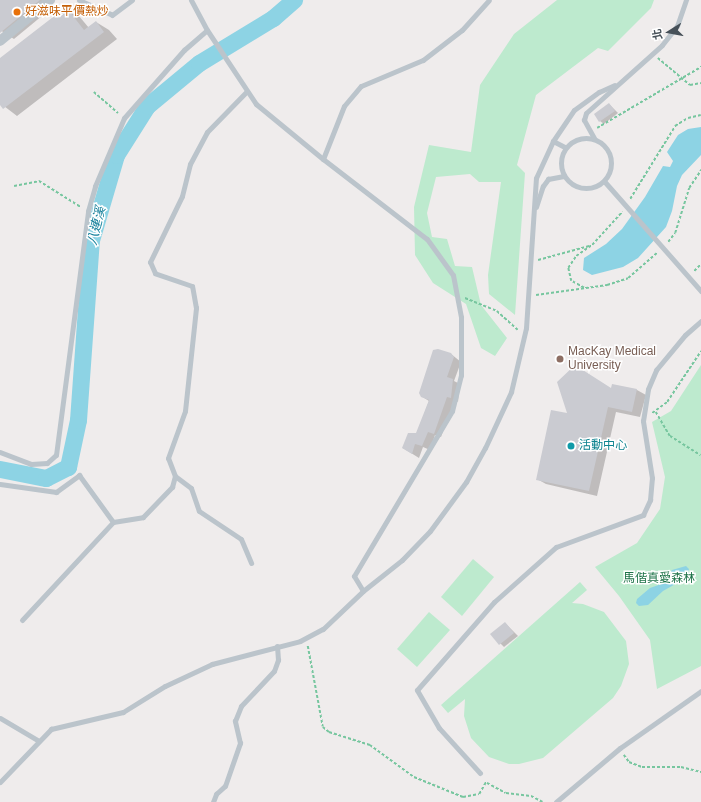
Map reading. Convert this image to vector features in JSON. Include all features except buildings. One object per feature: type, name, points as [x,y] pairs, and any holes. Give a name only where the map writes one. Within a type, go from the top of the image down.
[{"type":"street","points":[[0,41],[50,0]]},
{"type":"lane","points":[[79,0],[112,15],[132,0]]},
{"type":"lane","points":[[191,0],[207,30],[256,104],[323,160],[427,238],[453,275],[461,317],[461,375],[452,411],[354,576],[363,591]]},
{"type":"lane","points":[[323,160],[344,106],[361,86],[424,60],[462,30],[489,0]]},
{"type":"lane","points":[[594,138],[585,137],[565,147],[561,157],[564,176],[570,184],[583,189],[597,187],[604,181],[609,173],[609,152],[604,144],[594,138],[590,133],[584,120],[586,114],[615,85],[654,54],[676,26],[686,0]]},
{"type":"lane","points":[[0,452],[31,464],[47,463],[56,455],[88,211],[95,186],[124,118],[184,50],[207,30]]},
{"type":"lane","points":[[0,782],[51,728],[123,712],[165,686],[212,664],[307,638],[335,621],[363,591],[402,560],[430,531],[466,482],[485,448],[511,392],[525,337],[536,178],[553,141],[574,110],[599,92],[615,85]]},
{"type":"lane","points":[[247,91],[207,132],[190,164],[182,196],[150,262],[155,273],[192,286],[196,308],[185,410],[168,458],[175,476],[191,488],[199,511],[241,539],[251,563]]},
{"type":"lane","points":[[553,141],[565,147]]},
{"type":"lane","points":[[534,214],[543,186],[548,179],[564,176]]},
{"type":"lane","points":[[604,181],[701,291]]},
{"type":"lane","points":[[480,773],[438,728],[417,690],[494,602],[556,547],[643,515],[650,500],[652,478],[643,421],[648,388],[656,370],[685,335],[701,321]]},
{"type":"lane","points":[[0,484],[56,492],[79,475],[113,522]]},
{"type":"lane","points":[[22,620],[113,522],[143,517],[172,487],[175,476]]},
{"type":"lane","points":[[213,802],[216,794],[225,786],[240,743],[234,721],[241,706],[274,670],[278,660],[277,646]]},
{"type":"lane","points":[[556,802],[620,748],[701,691]]},
{"type":"lane","points":[[0,718],[39,741]]},
{"type":"path","points":[[654,54],[690,85],[701,83]]},
{"type":"path","points":[[590,133],[701,68]]},
{"type":"path","points":[[94,92],[124,118]]},
{"type":"path","points":[[14,186],[39,181],[88,211]]},
{"type":"path","points":[[531,262],[592,245]]},
{"type":"path","points":[[689,277],[701,264]]},
{"type":"path","points":[[528,297],[584,288]]},
{"type":"path","points":[[456,292],[468,300],[497,311],[525,337]]},
{"type":"path","points":[[644,413],[656,412],[667,402],[701,351]]},
{"type":"path","points":[[656,412],[670,436],[701,455]]},
{"type":"path","points":[[307,638],[323,727],[329,732],[370,745],[414,777],[463,797],[479,794],[486,782]]},
{"type":"path","points":[[620,748],[629,762],[642,767],[682,767],[701,772]]},
{"type":"path","points":[[480,773],[486,782],[506,793],[531,796],[543,802]]},
{"type":"green space","points":[[557,0],[654,0],[651,8],[608,51],[598,48],[536,95],[517,165],[525,173],[515,315],[489,294],[488,275],[501,182],[479,182],[470,174],[436,177],[427,213],[432,237],[447,239],[455,266],[472,267],[481,305],[507,338],[495,356],[481,348],[466,304],[433,283],[415,255],[414,207],[429,145],[471,152],[480,85],[514,34]]},
{"type":"green space","name":"馬偕真愛森林","points":[[701,365],[701,666],[657,689],[650,640],[619,596],[595,567],[637,543],[660,509],[665,477],[652,422],[671,411]]},
{"type":"green space","points":[[473,559],[494,577],[462,616],[441,597]]},
{"type":"green space","points":[[580,582],[587,590],[572,603],[583,604],[604,612],[626,641],[629,664],[621,686],[613,698],[543,758],[519,764],[509,764],[489,757],[471,738],[464,716],[465,699],[448,713],[441,705]]},
{"type":"green space","points":[[429,612],[450,630],[417,667],[397,649]]},
{"type":"water","points":[[701,127],[701,155],[682,175],[677,186],[672,211],[666,227],[638,258],[623,267],[592,275],[583,270],[584,258],[606,244],[622,229],[645,197],[663,166],[670,167],[673,161],[667,152],[678,135],[688,129]]},
{"type":"water","points":[[686,566],[689,569],[686,578],[663,591],[648,605],[639,606],[636,603],[637,599],[650,588],[667,582],[667,576],[672,570]]},
{"type":"waterway","name":"八連溪","points":[[0,469],[46,478],[68,467],[78,420],[91,240],[116,155],[147,106],[199,63],[273,18],[294,0]]},
{"type":"place","name":"好滋味平價熱炒","points":[[17,12]]},
{"type":"place","name":"MacKay Medical University","points":[[560,359]]},
{"type":"place","name":"活動中心","points":[[571,446]]}]
